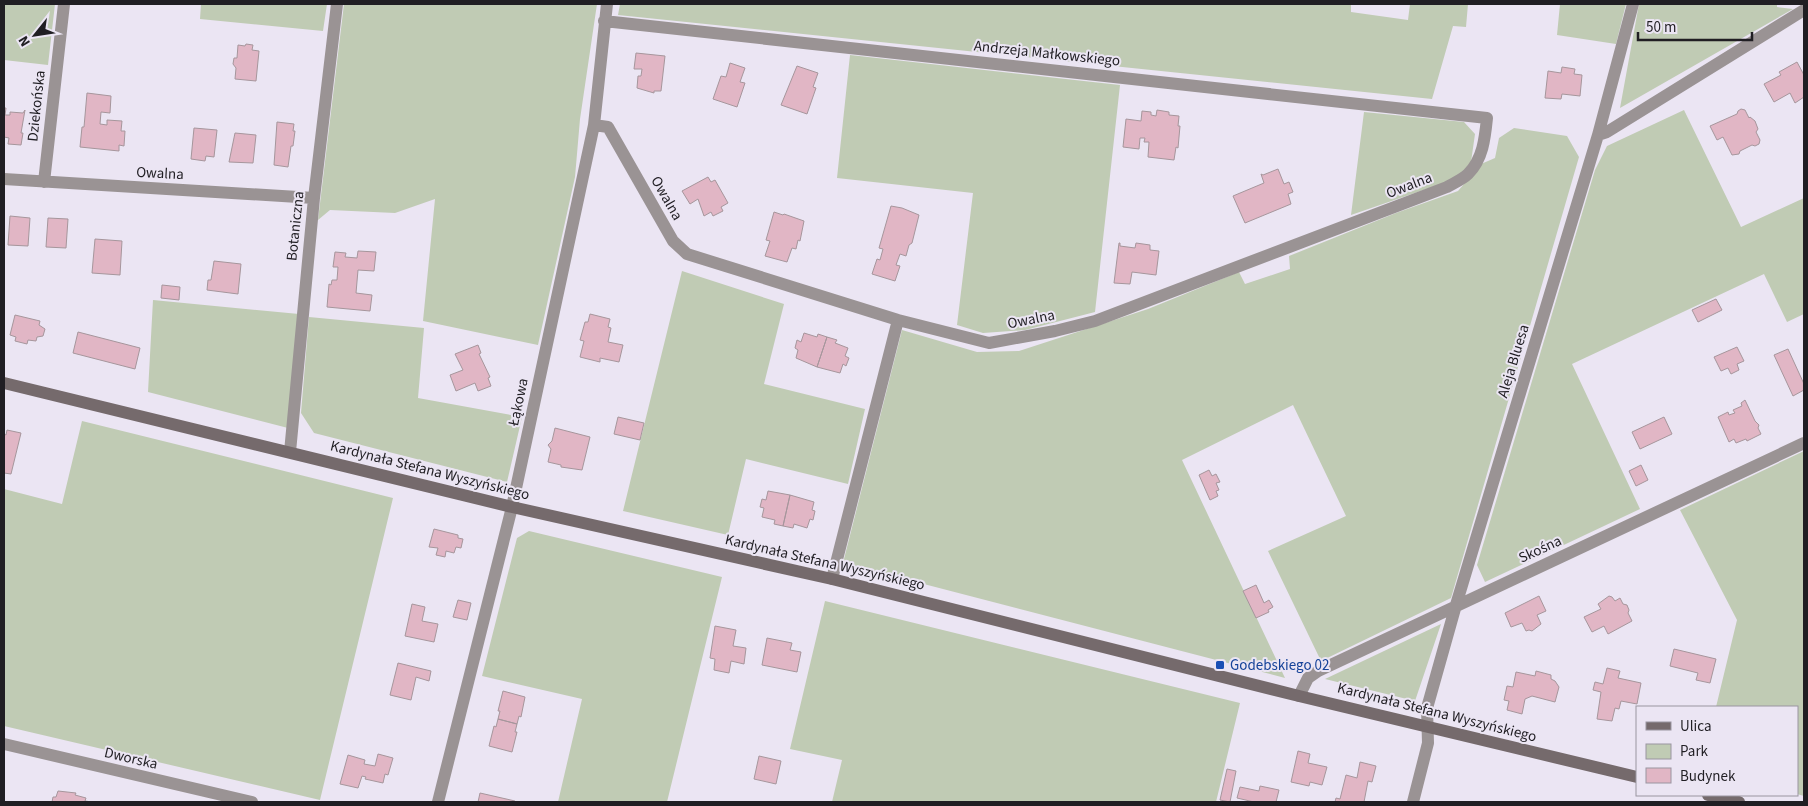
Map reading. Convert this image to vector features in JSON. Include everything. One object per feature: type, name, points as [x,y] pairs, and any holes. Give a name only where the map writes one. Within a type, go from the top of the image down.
[{"type":"main road","name":"Kardynała Stefana Wyszyńskiego","points":[[4,383],[512,507],[832,579],[1299,696],[1636,777]]},
{"type":"main road","points":[[1712,796],[1739,802]]},
{"type":"street","name":"Dziekońska","points":[[44,182],[64,4]]},
{"type":"street","name":"Botaniczna","points":[[290,452],[314,198],[337,4]]},
{"type":"street","name":"Łąkowa","points":[[438,802],[512,507],[594,125],[607,4]]},
{"type":"street","name":"Aleja Bluesa","points":[[1413,802],[1428,743],[1427,708],[1598,135],[1633,4]]},
{"type":"street","points":[[1598,135],[1607,132],[1804,10]]},
{"type":"street","name":"Andrzeja Małkowskiego","points":[[604,21],[1487,118]]},
{"type":"street","name":"Owalna","points":[[594,125],[608,127],[674,241],[687,254],[898,320],[990,343],[1095,321],[1448,187],[1468,174],[1479,158],[1484,142],[1487,118]]},
{"type":"street","name":"Owalna","points":[[4,179],[314,198]]},
{"type":"street","points":[[832,579],[898,320]]},
{"type":"street","name":"Skośna","points":[[1299,696],[1308,678],[1318,671],[1804,443]]},
{"type":"street","name":"Dworska","points":[[4,744],[252,802]]},
{"type":"green space","points":[[4,4],[55,4],[48,65],[4,60]]},
{"type":"green space","points":[[201,4],[327,4],[323,31],[200,19]]},
{"type":"green space","points":[[344,4],[597,4],[580,119],[575,177],[538,345],[423,321],[435,199],[395,213],[330,210],[318,220]]},
{"type":"green space","points":[[620,4],[1351,4],[1351,12],[1408,20],[1410,4],[1468,4],[1466,27],[1453,26],[1432,99],[618,15]]},
{"type":"green space","points":[[1560,4],[1626,4],[1616,44],[1557,35]]},
{"type":"green space","points":[[1639,4],[1777,4],[1777,7],[1793,9],[1620,108]]},
{"type":"green space","points":[[850,55],[1120,85],[1095,312],[1025,330],[983,333],[957,325],[973,193],[837,178]]},
{"type":"green space","points":[[1684,110],[1741,227],[1804,198],[1804,314],[1787,322],[1764,274],[1572,364],[1640,509],[1485,582],[1477,565],[1595,170],[1607,146]]},
{"type":"green space","points":[[1364,112],[1464,122],[1475,134],[1467,175],[1351,215]]},
{"type":"green space","points":[[1514,128],[1567,136],[1579,157],[1451,598],[1321,661],[1268,551],[1346,516],[1293,405],[1182,460],[1285,678],[843,563],[902,330],[977,352],[1019,351],[1148,309],[1239,272],[1245,284],[1290,269],[1289,256],[1396,213],[1458,191],[1481,164],[1495,158],[1499,138]]},
{"type":"green space","points":[[682,271],[784,304],[764,384],[865,409],[848,484],[746,459],[728,535],[623,511]]},
{"type":"green space","points":[[153,300],[299,314],[288,428],[148,392]]},
{"type":"green space","points":[[309,317],[424,328],[418,398],[522,417],[507,482],[314,433],[301,413]]},
{"type":"green space","points":[[82,421],[393,498],[320,800],[4,726],[4,489],[62,504]]},
{"type":"green space","points":[[1804,451],[1804,796],[1798,794],[1798,706],[1716,706],[1737,620],[1680,510]]},
{"type":"green space","points":[[529,531],[722,577],[667,802],[558,802],[582,699],[482,676],[517,538]]},
{"type":"green space","points":[[825,601],[1240,703],[1216,802],[832,802],[842,760],[790,749]]},
{"type":"green space","points":[[1441,624],[1415,701],[1325,679]]},
{"type":"building","points":[[246,44],[253,45],[252,50],[259,51],[256,81],[235,79],[236,68],[233,64],[234,58],[237,58],[238,45],[245,46]]},
{"type":"building","points":[[636,53],[665,56],[661,91],[654,91],[654,93],[637,88],[638,76],[641,76],[642,69],[634,69]]},
{"type":"building","points":[[1797,62],[1804,75],[1804,97],[1795,103],[1790,93],[1774,102],[1764,84],[1781,75],[1779,72]]},
{"type":"building","points":[[730,63],[745,68],[740,82],[745,83],[737,107],[713,99],[721,76],[726,77]]},
{"type":"building","points":[[797,66],[818,73],[813,87],[816,88],[807,114],[781,105]]},
{"type":"building","points":[[1562,67],[1575,69],[1574,74],[1582,75],[1580,96],[1562,94],[1561,99],[1545,98],[1548,71],[1561,73]]},
{"type":"building","points":[[87,93],[111,96],[110,113],[101,112],[100,124],[107,125],[107,120],[122,121],[121,131],[125,131],[124,146],[119,145],[119,151],[80,147]]},
{"type":"building","points":[[4,108],[6,108],[5,115],[10,115],[10,112],[23,113],[25,110],[21,145],[8,144],[9,138],[4,137]]},
{"type":"building","points":[[1741,109],[1745,110],[1749,118],[1755,121],[1758,129],[1756,132],[1760,140],[1759,144],[1740,151],[1739,154],[1732,155],[1723,137],[1717,140],[1710,126],[1737,114]]},
{"type":"building","points":[[1157,110],[1169,112],[1169,115],[1179,116],[1178,148],[1176,147],[1174,160],[1148,157],[1149,142],[1144,142],[1145,138],[1140,138],[1139,149],[1123,147],[1126,119],[1141,121],[1142,111],[1151,112],[1151,115],[1156,116]]},
{"type":"building","points":[[277,122],[294,124],[293,146],[291,146],[288,167],[274,165]]},
{"type":"building","points":[[194,128],[217,130],[214,157],[206,156],[205,161],[191,159]]},
{"type":"building","points":[[235,133],[256,135],[253,163],[229,162]]},
{"type":"building","points":[[1278,169],[1284,184],[1289,182],[1293,192],[1288,194],[1291,204],[1245,223],[1233,196],[1264,183],[1261,174],[1263,175]]},
{"type":"building","points":[[708,177],[711,182],[715,180],[728,203],[721,207],[723,211],[713,216],[711,212],[704,216],[698,199],[690,204],[682,191]]},
{"type":"building","points":[[891,206],[919,215],[912,243],[909,245],[906,256],[900,254],[896,265],[900,266],[895,281],[872,274],[877,259],[880,260],[883,249],[879,248]]},
{"type":"building","points":[[774,212],[804,221],[800,241],[798,240],[796,249],[792,248],[787,262],[765,256],[770,241],[766,240]]},
{"type":"building","points":[[10,216],[30,218],[28,246],[8,245]]},
{"type":"building","points":[[48,218],[68,219],[66,248],[46,247]]},
{"type":"building","points":[[95,239],[122,241],[120,275],[92,273]]},
{"type":"building","points":[[1119,243],[1120,246],[1135,248],[1136,243],[1150,245],[1150,250],[1159,251],[1156,275],[1132,272],[1130,284],[1114,283]]},
{"type":"building","points":[[358,251],[376,252],[374,271],[358,270],[356,293],[372,295],[370,311],[327,307],[329,284],[331,285],[332,280],[337,280],[338,267],[333,267],[335,252],[346,253],[345,257],[357,258]]},
{"type":"building","points":[[214,261],[241,264],[238,294],[207,290],[208,280],[211,280]]},
{"type":"building","points":[[162,285],[180,287],[179,300],[161,298]]},
{"type":"building","points":[[1716,299],[1722,310],[1698,322],[1692,310]]},
{"type":"building","points":[[590,314],[610,319],[608,327],[611,328],[608,342],[623,345],[619,362],[600,358],[600,362],[580,357],[584,341],[580,340],[585,322],[588,322]]},
{"type":"building","points":[[15,315],[40,321],[39,325],[45,329],[43,336],[37,337],[36,341],[28,340],[27,344],[15,341],[16,337],[10,335]]},
{"type":"building","points":[[78,332],[140,348],[135,369],[73,353]]},
{"type":"building","points":[[804,333],[817,337],[818,334],[827,337],[817,367],[796,358],[798,350],[795,348],[797,340],[801,342]]},
{"type":"building","points":[[827,337],[837,340],[835,343],[848,348],[845,356],[849,358],[846,366],[843,364],[840,373],[817,367]]},
{"type":"building","points":[[478,345],[481,353],[479,354],[490,377],[488,378],[491,386],[478,391],[475,383],[456,391],[450,375],[463,370],[455,354]]},
{"type":"building","points":[[1737,347],[1744,361],[1737,364],[1739,370],[1731,374],[1728,368],[1721,371],[1714,357]]},
{"type":"building","points":[[1788,349],[1804,384],[1804,390],[1793,396],[1774,355]]},
{"type":"building","points":[[1745,400],[1755,421],[1759,425],[1758,428],[1761,434],[1747,441],[1746,439],[1736,443],[1734,439],[1729,442],[1718,417],[1728,412],[1729,415],[1735,413],[1733,410],[1742,406],[1741,403]]},
{"type":"building","points":[[618,417],[644,423],[640,440],[614,434]]},
{"type":"building","points":[[1664,417],[1672,434],[1640,449],[1632,432]]},
{"type":"building","points":[[555,428],[590,437],[582,470],[561,467],[561,465],[548,462],[551,449],[548,445],[552,441]]},
{"type":"building","points":[[7,430],[21,433],[11,474],[4,473],[4,434],[6,435]]},
{"type":"building","points":[[1641,465],[1648,480],[1636,486],[1629,471]]},
{"type":"building","points":[[1209,470],[1212,476],[1216,474],[1220,482],[1216,483],[1219,490],[1216,491],[1218,496],[1210,500],[1199,475]]},
{"type":"building","points":[[768,491],[790,495],[783,526],[774,524],[775,520],[762,517],[764,508],[760,507],[762,499],[766,500]]},
{"type":"building","points":[[790,495],[814,502],[812,510],[815,511],[813,520],[810,519],[807,528],[794,524],[793,528],[783,526]]},
{"type":"building","points":[[434,529],[458,535],[458,538],[463,539],[461,548],[456,547],[454,553],[446,551],[445,557],[436,555],[438,548],[429,547]]},
{"type":"building","points":[[1256,585],[1264,603],[1269,600],[1273,607],[1268,610],[1269,612],[1256,618],[1243,591]]},
{"type":"building","points":[[1539,596],[1546,611],[1537,615],[1541,624],[1532,631],[1526,631],[1522,623],[1511,627],[1505,613]]},
{"type":"building","points":[[1609,596],[1615,601],[1620,598],[1623,604],[1627,605],[1632,621],[1608,634],[1604,626],[1592,632],[1584,617],[1601,609],[1598,604]]},
{"type":"building","points":[[458,600],[471,603],[467,620],[453,617]]},
{"type":"building","points":[[412,604],[425,607],[422,621],[438,624],[434,642],[405,636]]},
{"type":"building","points":[[715,626],[736,630],[733,646],[746,648],[744,664],[731,661],[729,673],[714,670],[715,659],[710,658]]},
{"type":"building","points":[[767,638],[792,643],[790,650],[801,652],[797,672],[762,665]]},
{"type":"building","points":[[1674,649],[1716,659],[1710,683],[1696,680],[1698,673],[1670,666]]},
{"type":"building","points":[[398,663],[431,671],[429,681],[416,677],[411,700],[390,695]]},
{"type":"building","points":[[1607,668],[1620,671],[1618,678],[1641,683],[1637,704],[1621,701],[1619,709],[1615,708],[1612,721],[1597,719],[1601,692],[1593,690],[1595,682],[1603,684]]},
{"type":"building","points":[[1536,671],[1551,675],[1551,679],[1559,687],[1555,702],[1532,696],[1525,699],[1522,714],[1507,710],[1509,701],[1504,700],[1507,686],[1513,687],[1516,672],[1535,676]]},
{"type":"building","points":[[503,691],[525,697],[521,717],[519,716],[517,724],[498,719]]},
{"type":"building","points":[[498,719],[517,724],[512,752],[489,746],[494,726],[496,727]]},
{"type":"building","points":[[1298,751],[1310,754],[1308,763],[1327,767],[1322,785],[1310,782],[1309,786],[1291,782]]},
{"type":"building","points":[[378,754],[393,758],[388,775],[385,774],[383,783],[365,779],[366,777],[362,776],[358,788],[340,784],[348,755],[365,760],[364,764],[375,766]]},
{"type":"building","points":[[759,756],[781,761],[776,784],[754,779]]},
{"type":"building","points":[[1360,762],[1376,766],[1372,782],[1368,781],[1364,802],[1335,802],[1336,798],[1340,799],[1346,775],[1357,778]]},
{"type":"building","points":[[1227,769],[1236,771],[1230,802],[1220,800]]},
{"type":"building","points":[[1260,786],[1279,790],[1276,802],[1254,802],[1237,798],[1240,787],[1259,791]]},
{"type":"building","points":[[58,791],[76,793],[75,795],[86,798],[85,801],[92,802],[52,802],[53,797],[56,797]]},
{"type":"building","points":[[480,793],[515,801],[478,802]]},
{"type":"place","name":"Godebskiego 02","points":[[1220,665]]}]
